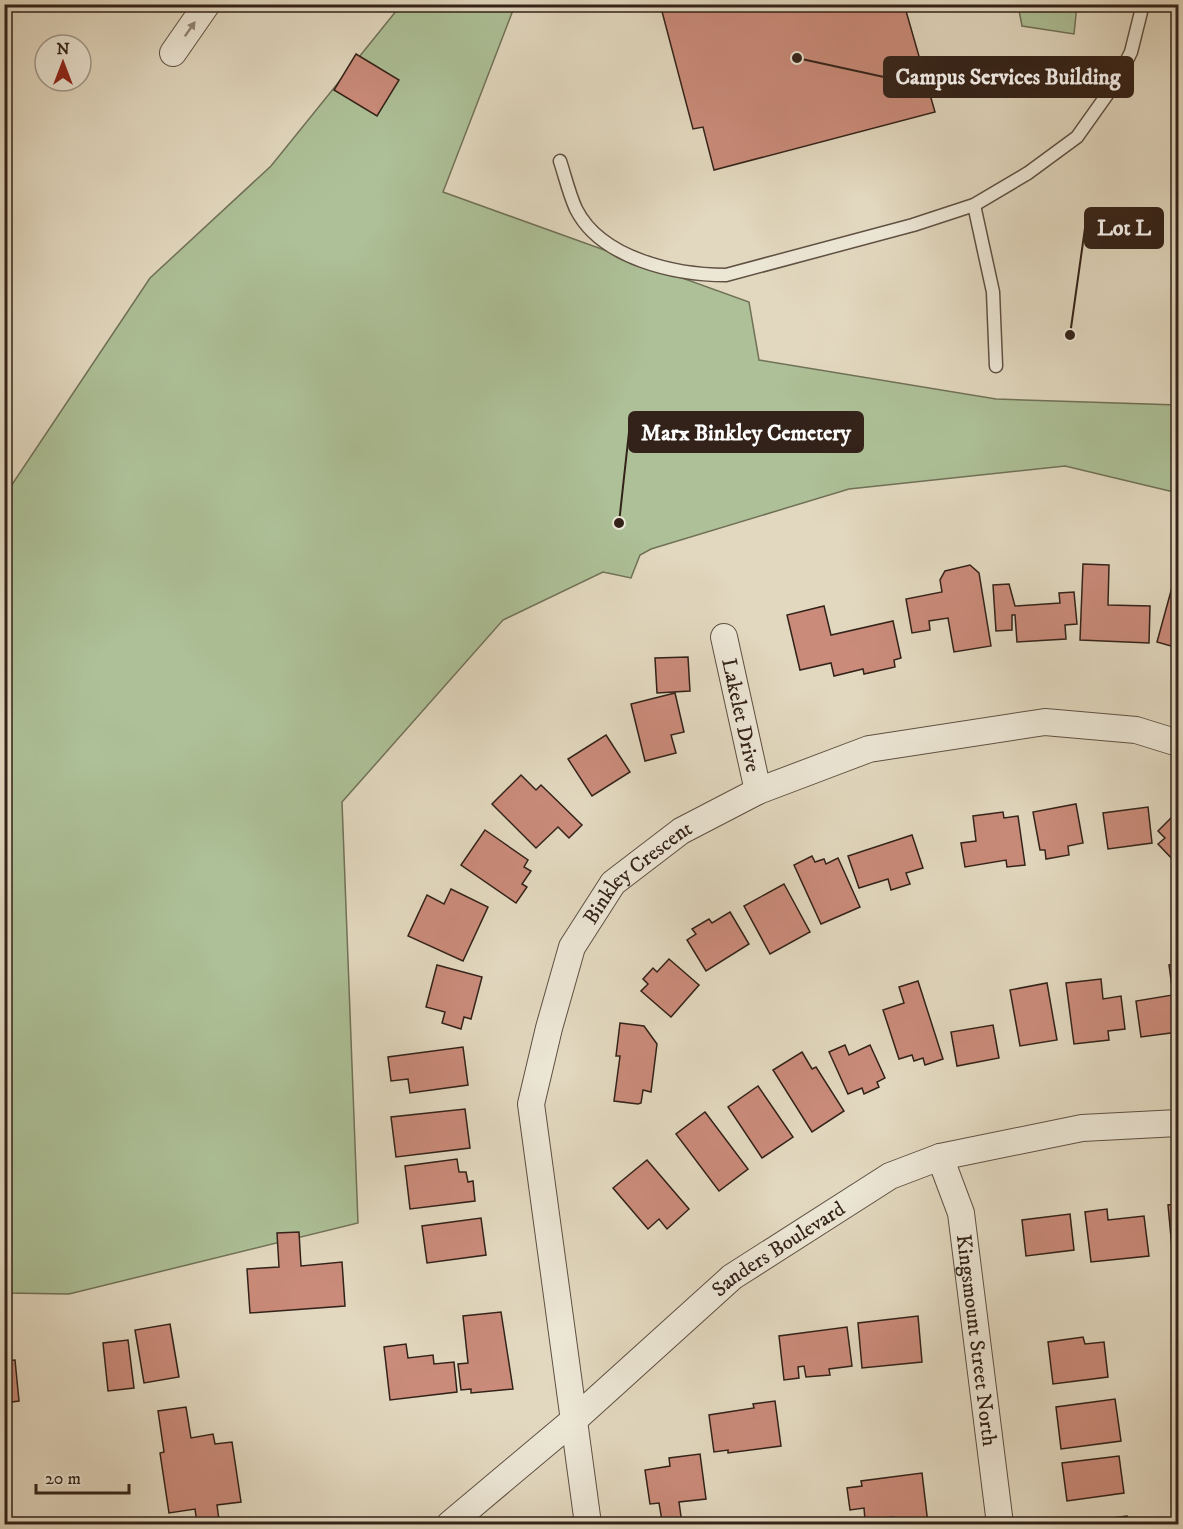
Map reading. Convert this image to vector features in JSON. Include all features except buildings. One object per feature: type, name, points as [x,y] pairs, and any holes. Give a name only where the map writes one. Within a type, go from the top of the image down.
[{"type":"street","points":[[173,53],[207,4]]},
{"type":"street","name":"Lakelet Drive","points":[[724,637],[758,791]]},
{"type":"street","name":"Binkley Crescent","points":[[588,1524],[531,1104],[572,947],[614,883],[681,831],[758,791],[869,749],[1045,722],[1136,730],[1179,743]]},
{"type":"street","name":"Sanders Boulevard","points":[[450,1524],[575,1419],[732,1278],[890,1176],[940,1157],[1082,1128],[1179,1123]]},
{"type":"street","name":"Kingsmount Street North","points":[[940,1157],[961,1213],[1000,1524]]},
{"type":"lane","points":[[560,161],[577,211],[602,240],[643,263],[696,275],[726,275],[913,225],[974,205],[1028,173],[1077,137],[1116,82],[1131,52],[1143,4]]},
{"type":"lane","points":[[974,205],[993,292],[996,366]]},
{"type":"green space","points":[[401,5],[515,5],[443,192],[749,302],[759,360],[996,399],[1178,405],[1178,493],[1065,466],[849,489],[651,549],[640,555],[631,578],[603,572],[503,620],[342,802],[358,1223],[69,1294],[5,1293],[5,495],[150,278],[271,166]]},
{"type":"green space","points":[[1018,5],[1077,5],[1074,34],[1022,26]]},
{"type":"place","name":"Campus Services Building","points":[[797,58]]},
{"type":"place","name":"Lot L","points":[[1070,335]]},
{"type":"place","name":"Marx Binkley Cemetery","points":[[619,523]]}]
